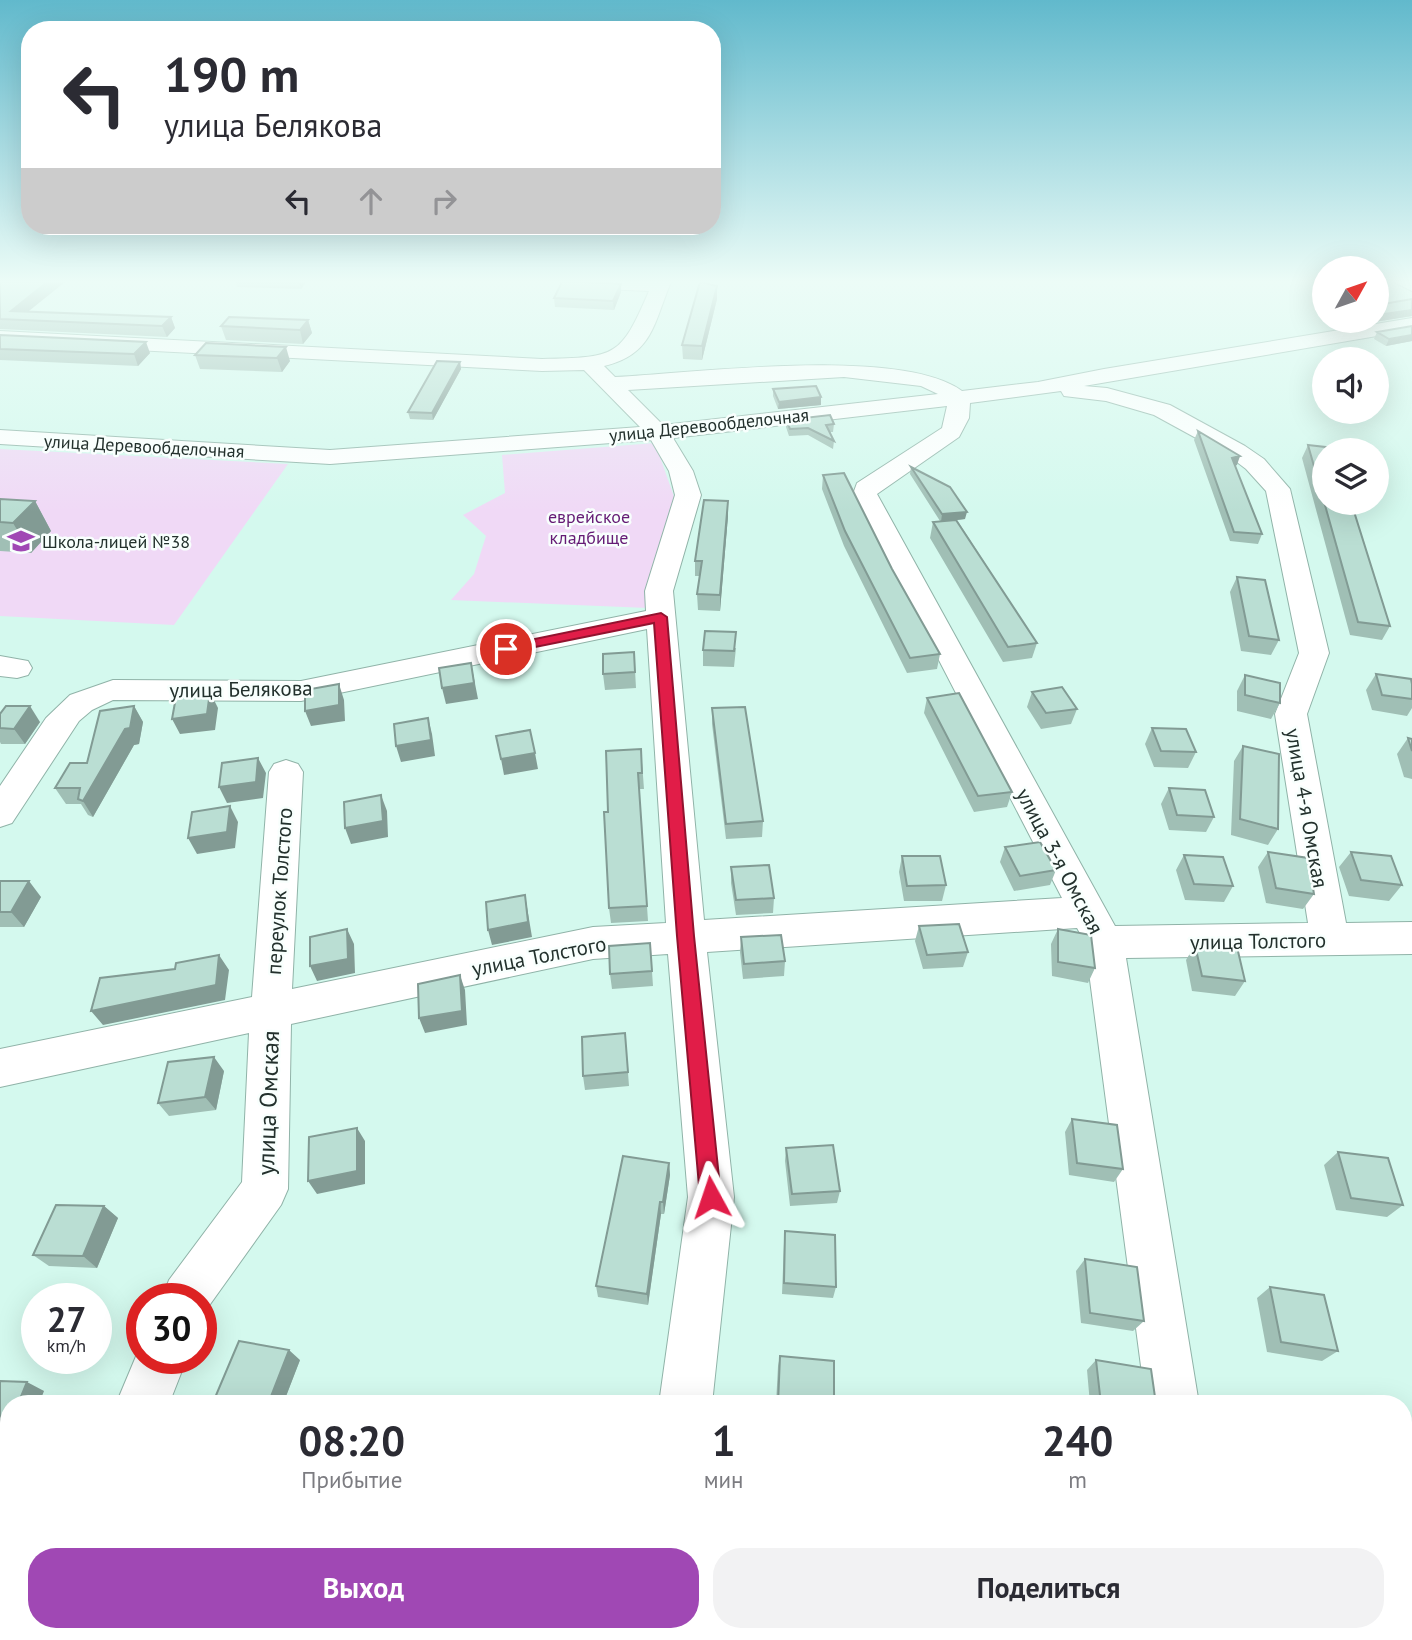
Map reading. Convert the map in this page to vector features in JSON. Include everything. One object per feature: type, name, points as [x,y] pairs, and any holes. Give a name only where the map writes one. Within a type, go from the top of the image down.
[{"type":"street","points":[[417,359],[542,365],[601,373],[844,371],[924,380],[940,385],[959,399]]},
{"type":"street","points":[[601,373],[612,359]]},
{"type":"street","name":"улица Деревообделочная","points":[[0,437],[330,457],[657,433],[1038,389],[1104,375],[1212,359]]},
{"type":"street","points":[[601,373],[657,433],[681,471],[688,495],[659,591],[685,936],[711,1197],[686,1395]]},
{"type":"street","name":"улица 4-я Омская","points":[[1038,389],[1107,395],[1162,410],[1237,451],[1255,464],[1278,489],[1314,653],[1291,714],[1330,940]]},
{"type":"street","name":"улица 3-я Омская","points":[[959,399],[958,418],[951,432],[866,488],[865,494],[1095,927],[1173,1395]]},
{"type":"street","name":"улица Белякова","points":[[0,814],[45,745],[76,706],[94,695],[113,690],[301,691],[661,617]]},
{"type":"street","name":"переулок Толстого","points":[[271,1009],[286,772]]},
{"type":"street","name":"улица Толстого","points":[[0,1069],[271,1009],[593,943],[685,936],[1095,927],[1330,940],[1412,938]]},
{"type":"street","name":"улица Омская","points":[[198,1283],[265,1189],[271,1009]]},
{"type":"street","points":[[146,1395],[154,1374]]},
{"type":"green space","name":"еврейское кладбище","points":[[655,443],[677,505],[648,608],[451,600],[474,574],[486,536],[463,515],[505,493],[502,455]]},
{"type":"green space","points":[[0,449],[288,464],[174,625],[0,616]]},
{"type":"building","points":[[437,361],[460,362],[432,413],[408,412]]},
{"type":"building","points":[[816,386],[821,397],[779,402],[773,389]]},
{"type":"building","points":[[830,415],[834,424],[826,425],[834,441],[808,428],[790,429],[786,420]]},
{"type":"building","points":[[1198,431],[1240,456],[1232,458],[1262,534],[1234,532]]},
{"type":"building","points":[[911,467],[950,487],[967,512],[942,514]]},
{"type":"building","points":[[844,473],[892,569],[940,654],[910,658],[845,531],[823,475]]},
{"type":"building","points":[[0,499],[35,501],[13,523],[0,522]]},
{"type":"building","points":[[704,500],[728,501],[720,595],[697,594],[702,561],[695,561]]},
{"type":"building","points":[[1328,515],[1355,515],[1390,626],[1358,622]]},
{"type":"building","points":[[956,520],[1037,643],[1008,647],[933,522]]},
{"type":"building","points":[[1237,577],[1265,580],[1279,640],[1249,636]]},
{"type":"building","points":[[705,631],[736,632],[734,651],[703,650]]},
{"type":"building","points":[[634,652],[635,672],[603,674],[603,654]]},
{"type":"building","points":[[471,663],[474,683],[442,688],[439,668]]},
{"type":"building","points":[[1376,674],[1411,679],[1412,699],[1382,695]]},
{"type":"building","points":[[1245,675],[1280,683],[1280,703],[1245,695]]},
{"type":"building","points":[[339,684],[339,705],[305,711],[305,690]]},
{"type":"building","points":[[1062,687],[1077,709],[1046,713],[1032,692]]},
{"type":"building","points":[[210,692],[207,714],[172,719],[176,697]]},
{"type":"building","points":[[959,693],[1012,792],[978,796],[927,698]]},
{"type":"building","points":[[6,706],[30,706],[14,729],[0,728],[0,714]]},
{"type":"building","points":[[134,706],[130,728],[125,729],[83,801],[78,799],[80,788],[55,788],[70,763],[87,763],[100,711]]},
{"type":"building","points":[[745,707],[763,821],[726,824],[712,708]]},
{"type":"building","points":[[428,718],[431,740],[396,746],[394,724]]},
{"type":"building","points":[[1152,728],[1186,729],[1196,752],[1161,751]]},
{"type":"building","points":[[530,730],[535,753],[501,759],[496,736]]},
{"type":"building","points":[[1243,746],[1279,754],[1278,829],[1240,819]]},
{"type":"building","points":[[641,749],[642,773],[638,773],[647,906],[609,908],[604,812],[608,812],[606,751]]},
{"type":"building","points":[[258,758],[256,782],[219,787],[222,763]]},
{"type":"building","points":[[1169,788],[1205,790],[1214,817],[1177,815]]},
{"type":"building","points":[[381,795],[383,821],[345,828],[344,802]]},
{"type":"building","points":[[230,806],[227,832],[188,838],[192,812]]},
{"type":"building","points":[[1040,842],[1056,870],[1020,876],[1005,847]]},
{"type":"building","points":[[1268,852],[1308,858],[1314,894],[1276,888]]},
{"type":"building","points":[[1351,852],[1391,856],[1402,885],[1361,880]]},
{"type":"building","points":[[1184,855],[1223,857],[1233,886],[1194,884]]},
{"type":"building","points":[[902,856],[940,856],[946,885],[907,886]]},
{"type":"building","points":[[769,865],[774,898],[736,900],[731,867]]},
{"type":"building","points":[[0,881],[29,881],[11,912],[0,912]]},
{"type":"building","points":[[525,895],[528,922],[488,930],[486,902]]},
{"type":"building","points":[[959,924],[968,952],[927,955],[919,926]]},
{"type":"building","points":[[347,929],[348,959],[310,966],[310,937]]},
{"type":"building","points":[[1058,929],[1091,935],[1095,968],[1058,962]]},
{"type":"building","points":[[781,935],[785,961],[744,964],[741,937]]},
{"type":"building","points":[[650,943],[652,971],[610,974],[609,946]]},
{"type":"building","points":[[1195,945],[1237,947],[1245,981],[1202,976]]},
{"type":"building","points":[[219,955],[216,985],[91,1011],[100,978],[175,969],[176,963]]},
{"type":"building","points":[[460,975],[462,1011],[419,1018],[418,984]]},
{"type":"building","points":[[625,1033],[628,1072],[583,1076],[582,1037]]},
{"type":"building","points":[[214,1057],[205,1097],[158,1103],[168,1062]]},
{"type":"building","points":[[1072,1119],[1117,1125],[1123,1169],[1077,1163]]},
{"type":"building","points":[[357,1128],[357,1171],[308,1181],[309,1137]]},
{"type":"building","points":[[833,1145],[840,1191],[792,1194],[786,1148]]},
{"type":"building","points":[[1338,1152],[1388,1158],[1403,1205],[1351,1198]]},
{"type":"building","points":[[623,1156],[669,1163],[663,1202],[660,1202],[647,1294],[596,1286]]},
{"type":"building","points":[[56,1205],[104,1206],[83,1256],[33,1255]]},
{"type":"building","points":[[785,1231],[835,1235],[836,1287],[784,1283]]},
{"type":"building","points":[[1085,1259],[1137,1267],[1144,1321],[1090,1313]]},
{"type":"building","points":[[1270,1287],[1324,1295],[1338,1351],[1281,1342]]},
{"type":"building","points":[[239,1341],[289,1350],[272,1395],[216,1395]]},
{"type":"building","points":[[780,1356],[834,1361],[834,1395],[778,1395]]},
{"type":"building","points":[[1096,1360],[1151,1369],[1155,1395],[1100,1395]]},
{"type":"building","points":[[0,1381],[27,1382],[22,1395],[0,1395]]},
{"type":"place","name":"Школа-лицей №38","points":[[21,541]]},
{"type":"route","points":[[506,649],[661,617],[685,936],[711,1197]]}]
